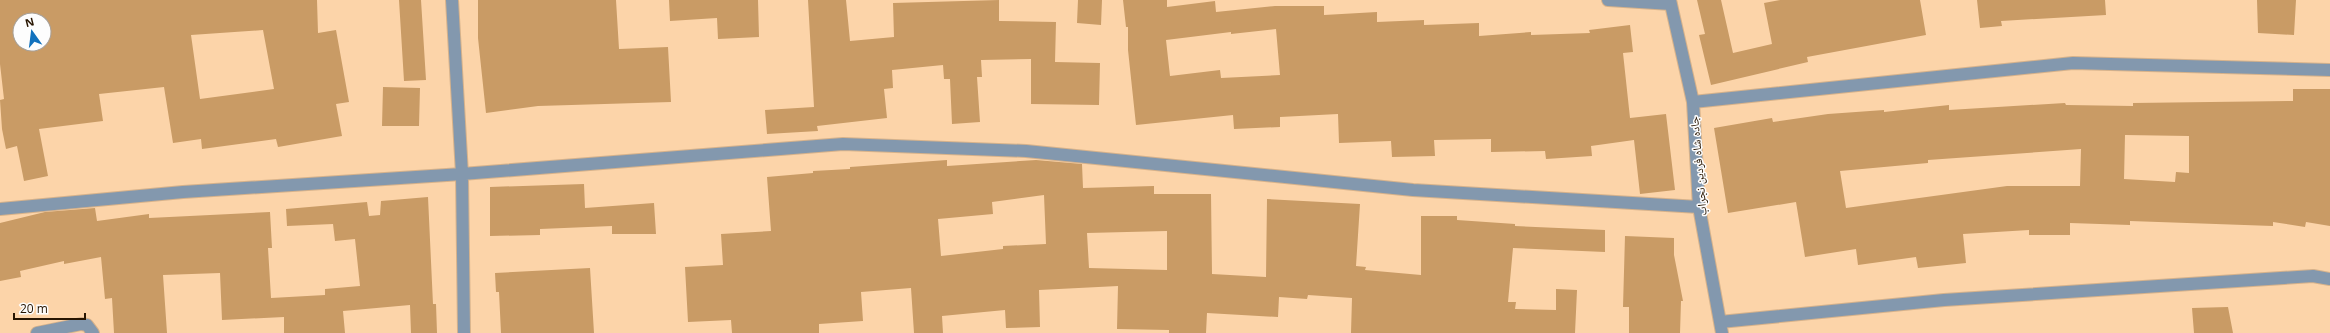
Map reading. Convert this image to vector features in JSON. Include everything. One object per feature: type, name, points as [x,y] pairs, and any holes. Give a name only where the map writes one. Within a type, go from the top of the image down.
[{"type":"street","points":[[452,0],[462,174],[464,333]]},
{"type":"street","points":[[1608,0],[1671,2]]},
{"type":"street","name":"جاده شاه فردین نجراب","points":[[1671,2],[1693,102],[1699,207],[1721,327]]},
{"type":"street","points":[[1693,102],[2073,63],[2330,70]]},
{"type":"street","points":[[0,210],[183,192],[462,174],[843,144],[1026,151],[1413,190],[1699,207]]},
{"type":"street","points":[[1721,327],[1944,300],[2313,276],[2330,279]]},
{"type":"street","points":[[37,333],[81,324],[88,325],[93,333]]},
{"type":"building","points":[[0,0],[317,0],[318,33],[336,30],[349,102],[336,104],[342,136],[278,147],[276,139],[202,149],[201,139],[173,143],[164,87],[99,94],[103,121],[39,129],[48,176],[24,181],[17,146],[6,149],[2,129],[0,100],[4,99],[0,64]],"holes":[[[263,30],[274,89],[200,99],[191,35]]]},
{"type":"building","points":[[399,0],[421,0],[426,80],[404,81]]},
{"type":"building","points":[[478,0],[616,0],[619,49],[668,47],[671,102],[538,106],[486,113],[478,38]]},
{"type":"building","points":[[669,0],[758,0],[759,37],[718,39],[717,18],[670,21]]},
{"type":"building","points":[[808,0],[846,0],[850,41],[894,37],[893,3],[999,0],[999,21],[1056,22],[1055,62],[1100,63],[1099,105],[1031,104],[1031,59],[981,60],[982,77],[977,77],[980,122],[952,124],[950,79],[944,79],[943,65],[892,70],[893,88],[884,89],[887,118],[817,126],[818,131],[767,134],[765,110],[814,107]]},
{"type":"building","points":[[1078,0],[1102,0],[1101,25],[1077,23]]},
{"type":"building","points":[[1123,0],[1167,0],[1167,7],[1215,1],[1216,12],[1275,6],[1324,6],[1324,15],[1377,12],[1377,22],[1424,20],[1424,25],[1479,23],[1479,36],[1531,32],[1531,35],[1590,33],[1589,30],[1630,25],[1633,52],[1623,53],[1630,118],[1666,114],[1675,190],[1640,194],[1634,140],[1591,146],[1592,156],[1546,159],[1545,151],[1491,152],[1491,139],[1434,140],[1435,156],[1392,157],[1391,141],[1339,143],[1338,114],[1280,117],[1280,127],[1234,129],[1233,115],[1136,125],[1128,50],[1128,27],[1126,27]],"holes":[[[1276,29],[1280,75],[1221,78],[1220,70],[1170,76],[1166,40],[1231,32],[1231,34]]]},
{"type":"building","points":[[1697,0],[1721,0],[1733,53],[1772,44],[1764,3],[1780,0],[1920,0],[1926,35],[1807,57],[1808,62],[1711,85],[1699,35],[1705,34]]},
{"type":"building","points":[[1977,0],[2105,0],[2106,15],[2001,21],[2002,26],[1980,28]]},
{"type":"building","points":[[2257,0],[2296,0],[2294,35],[2258,33]]},
{"type":"building","points":[[383,87],[420,88],[419,126],[382,126]]},
{"type":"building","points":[[2293,89],[2330,89],[2330,226],[2306,222],[2305,227],[2273,222],[2273,226],[2130,221],[2130,225],[2070,223],[2070,235],[2029,235],[2029,230],[1963,234],[1966,263],[1918,268],[1916,257],[1858,265],[1856,249],[1805,257],[1796,202],[1728,213],[1714,128],[1772,118],[1773,122],[1828,114],[1884,110],[1884,112],[1949,105],[1949,110],[2065,103],[2066,105],[2133,106],[2133,103],[2293,101]],"holes":[[[2125,135],[2189,136],[2189,173],[2176,172],[2175,182],[2124,179]],[[2081,149],[2080,186],[2007,186],[1846,208],[1840,171],[1928,163],[1928,160]]]},
{"type":"building","points":[[947,160],[947,166],[1036,160],[1082,164],[1083,188],[1154,186],[1154,194],[1211,194],[1212,274],[1266,277],[1267,199],[1360,204],[1356,266],[1366,267],[1365,270],[1421,275],[1421,216],[1457,216],[1457,220],[1515,224],[1515,226],[1605,230],[1605,252],[1513,248],[1508,302],[1516,302],[1515,309],[1556,310],[1556,289],[1577,290],[1575,333],[1351,333],[1352,298],[1308,295],[1307,299],[1279,297],[1278,317],[1207,313],[1206,333],[1169,333],[1169,330],[1117,329],[1118,286],[1039,290],[1040,327],[1006,328],[1005,310],[942,316],[943,333],[914,333],[911,288],[861,292],[863,321],[819,324],[819,333],[732,333],[731,320],[688,322],[685,267],[723,265],[721,234],[771,231],[767,177],[813,173],[813,171],[850,169],[850,167]],"holes":[[[1044,195],[1046,244],[1003,246],[1003,249],[941,256],[938,219],[993,214],[992,202]],[[1167,231],[1167,270],[1089,268],[1087,233]]]},
{"type":"building","points":[[584,184],[585,208],[654,203],[656,234],[612,234],[612,226],[540,229],[540,235],[490,236],[490,187]]},
{"type":"building","points":[[428,197],[433,304],[436,304],[437,333],[411,333],[410,305],[343,311],[345,333],[284,333],[284,317],[222,320],[220,273],[163,275],[167,333],[114,333],[112,298],[105,299],[101,257],[64,264],[64,261],[20,271],[21,277],[0,281],[0,223],[45,212],[95,208],[97,221],[149,214],[149,218],[270,212],[272,248],[268,248],[271,298],[325,295],[325,289],[360,286],[355,239],[335,241],[333,224],[287,226],[286,209],[367,202],[369,216],[380,215],[381,201]]},
{"type":"building","points":[[1625,236],[1674,238],[1674,255],[1683,301],[1681,301],[1680,333],[1629,333],[1629,307],[1623,307]]},
{"type":"building","points":[[590,268],[594,333],[501,333],[499,292],[496,292],[495,273]]},
{"type":"building","points":[[2228,307],[2233,333],[2194,333],[2192,308]]}]
